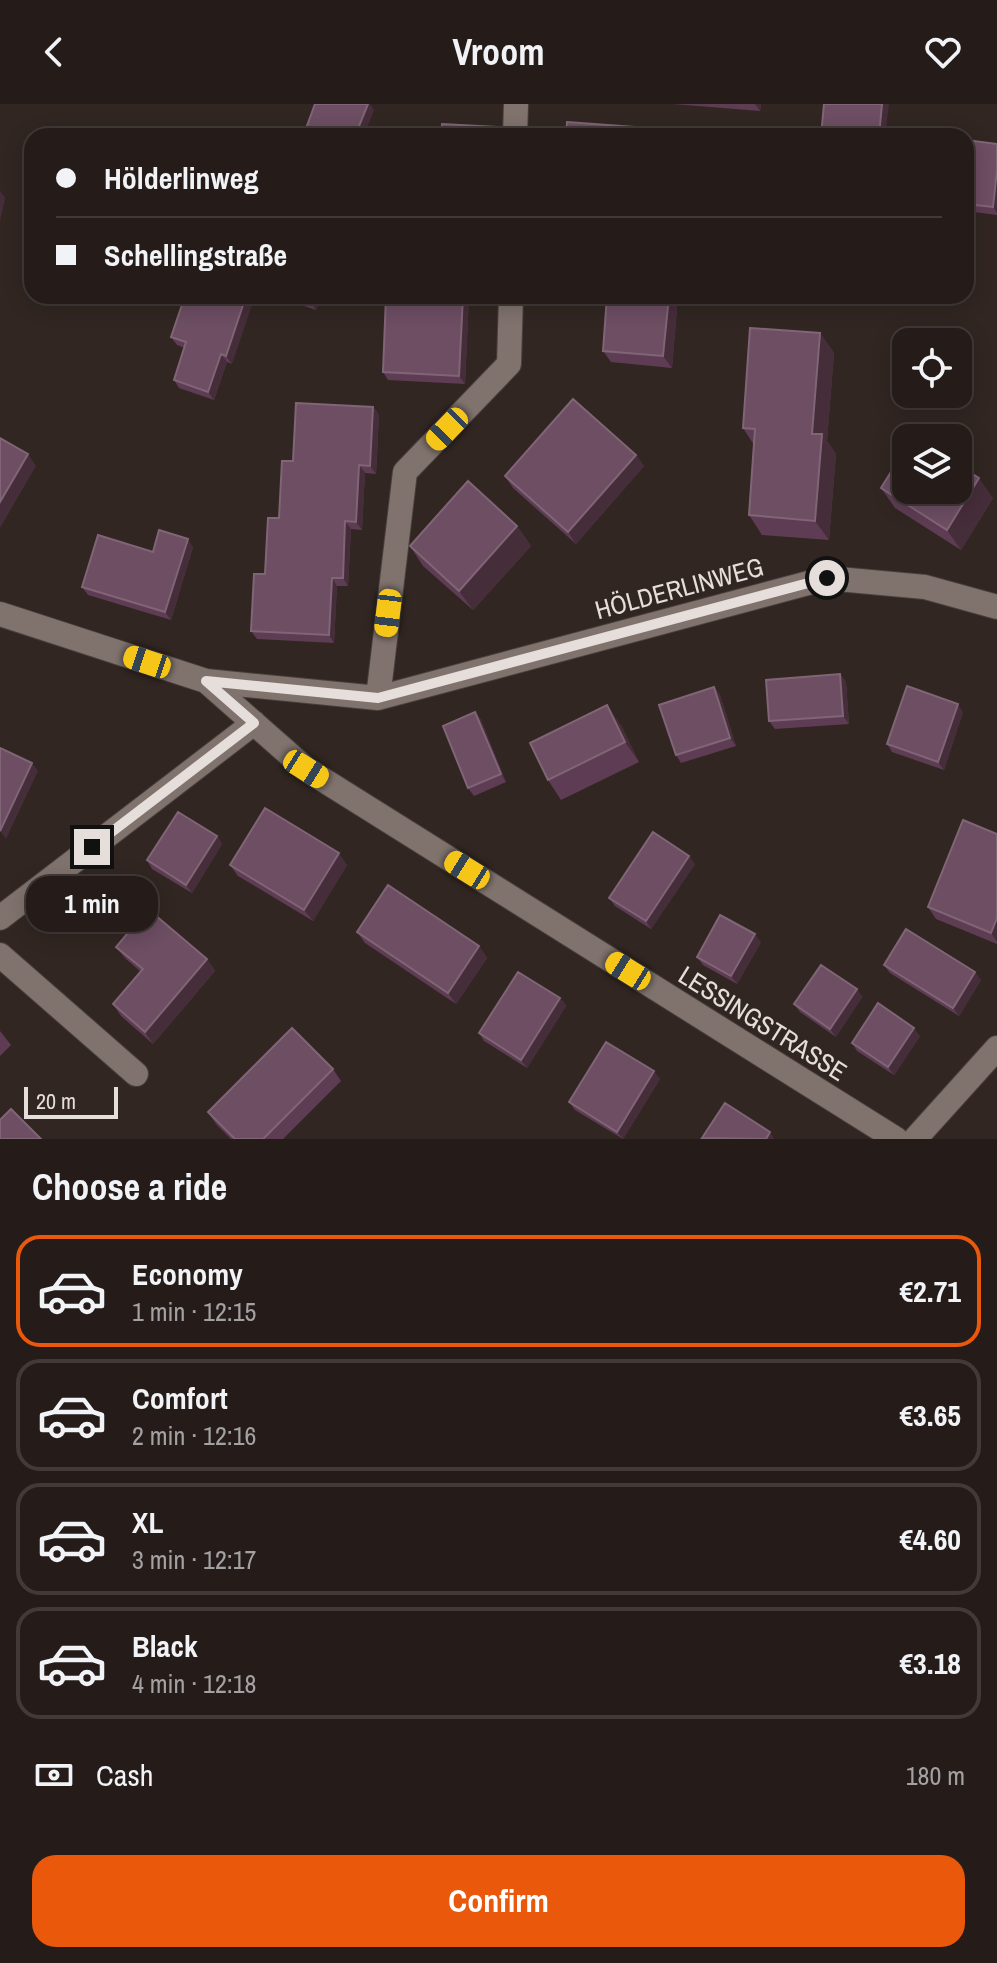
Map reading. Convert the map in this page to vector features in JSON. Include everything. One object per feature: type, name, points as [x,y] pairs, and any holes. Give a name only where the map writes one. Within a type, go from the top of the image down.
[{"type":"street","points":[[515,128],[516,104]]},
{"type":"street","points":[[378,698],[405,472],[509,364],[511,304]]},
{"type":"street","name":"HÖLDERLINWEG","points":[[0,614],[206,681],[378,698],[827,578],[925,587],[997,607]]},
{"type":"street","name":"LESSINGSTRASSE","points":[[206,681],[306,769],[896,1139]]},
{"type":"street","points":[[0,918],[254,723]]},
{"type":"street","points":[[0,955],[136,1074]]},
{"type":"street","points":[[915,1139],[997,1048]]},
{"type":"building","points":[[315,104],[368,104],[358,128],[306,128]]},
{"type":"building","points":[[824,104],[882,104],[880,128],[822,128]]},
{"type":"building","points":[[567,122],[634,127],[634,128],[567,128]]},
{"type":"building","points":[[442,124],[497,127],[497,128],[442,128]]},
{"type":"building","points":[[974,141],[997,144],[993,207],[974,205]]},
{"type":"building","points":[[182,304],[243,304],[226,356],[221,354],[208,392],[174,380],[186,342],[171,337]]},
{"type":"building","points":[[386,304],[463,304],[459,376],[383,372]]},
{"type":"building","points":[[606,304],[668,304],[663,356],[603,351]]},
{"type":"building","points":[[750,328],[820,333],[812,434],[822,434],[815,521],[749,515],[755,429],[743,428]]},
{"type":"building","points":[[573,399],[636,455],[568,532],[505,476]]},
{"type":"building","points":[[296,403],[373,407],[370,466],[359,465],[356,522],[345,521],[343,578],[332,578],[329,635],[251,631],[254,574],[265,574],[268,518],[279,518],[282,461],[293,461]]},
{"type":"building","points":[[0,438],[28,454],[0,502]]},
{"type":"building","points":[[892,470],[892,495],[881,488]]},
{"type":"building","points":[[972,474],[979,478],[972,489]]},
{"type":"building","points":[[468,481],[517,526],[459,591],[410,546]]},
{"type":"building","points":[[906,504],[963,504],[947,530]]},
{"type":"building","points":[[159,530],[188,539],[165,612],[82,587],[98,535],[153,552]]},
{"type":"building","points":[[840,674],[843,716],[769,721],[766,680]]},
{"type":"building","points":[[907,686],[958,704],[938,762],[887,744]]},
{"type":"building","points":[[714,687],[730,738],[676,755],[659,705]]},
{"type":"building","points":[[607,705],[625,742],[548,780],[530,743]]},
{"type":"building","points":[[475,712],[501,774],[468,788],[443,726]]},
{"type":"building","points":[[0,748],[32,763],[0,831]]},
{"type":"building","points":[[265,808],[339,853],[304,910],[230,865]]},
{"type":"building","points":[[178,812],[217,836],[186,885],[147,860]]},
{"type":"building","points":[[963,820],[997,834],[997,918],[991,933],[928,907]]},
{"type":"building","points":[[653,832],[689,856],[646,921],[609,898]]},
{"type":"building","points":[[388,885],[479,946],[448,993],[357,932]]},
{"type":"building","points":[[148,909],[207,959],[145,1032],[113,1004],[143,969],[116,947]]},
{"type":"building","points":[[720,915],[755,934],[731,976],[697,957]]},
{"type":"building","points":[[906,929],[975,972],[953,1008],[884,965]]},
{"type":"building","points":[[821,965],[857,989],[830,1029],[794,1004]]},
{"type":"building","points":[[518,972],[560,998],[521,1060],[479,1033]]},
{"type":"building","points":[[878,1003],[914,1028],[888,1067],[852,1043]]},
{"type":"building","points":[[292,1028],[333,1069],[263,1139],[235,1139],[208,1112]]},
{"type":"building","points":[[606,1042],[654,1071],[617,1132],[569,1102]]},
{"type":"building","points":[[725,1103],[770,1132],[766,1139],[702,1138]]},
{"type":"building","points":[[11,1109],[41,1139],[0,1139],[0,1120]]},
{"type":"route","points":[[92,847],[254,723],[206,681],[378,698],[827,578]]}]
